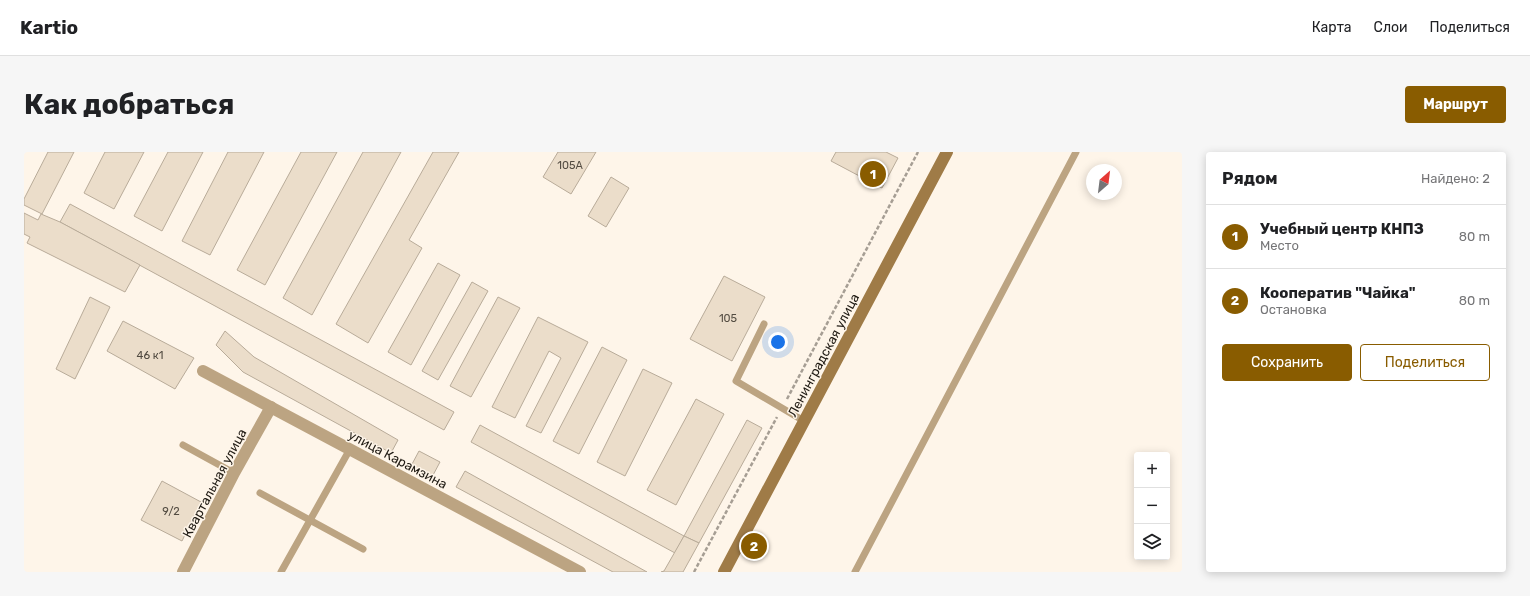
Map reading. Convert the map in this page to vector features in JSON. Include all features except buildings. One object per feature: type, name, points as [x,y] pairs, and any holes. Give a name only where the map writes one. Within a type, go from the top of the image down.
[{"type":"main road","name":"Ленинградская улица","points":[[724,572],[947,152]]},
{"type":"street","name":"улица Карамзина","points":[[203,371],[580,572]]},
{"type":"street","name":"Квартальная улица","points":[[183,572],[271,407]]},
{"type":"lane","points":[[855,572],[1076,152]]},
{"type":"lane","points":[[764,324],[736,381],[804,420]]},
{"type":"lane","points":[[183,445],[234,474]]},
{"type":"lane","points":[[280,572],[350,449]]},
{"type":"lane","points":[[260,494],[363,549]]},
{"type":"path","points":[[694,572],[918,152]]},
{"type":"place","name":"Учебный центр КНПЗ","points":[[873,174]]},
{"type":"place","name":"Кооператив \"Чайка\"","points":[[754,546]]}]
